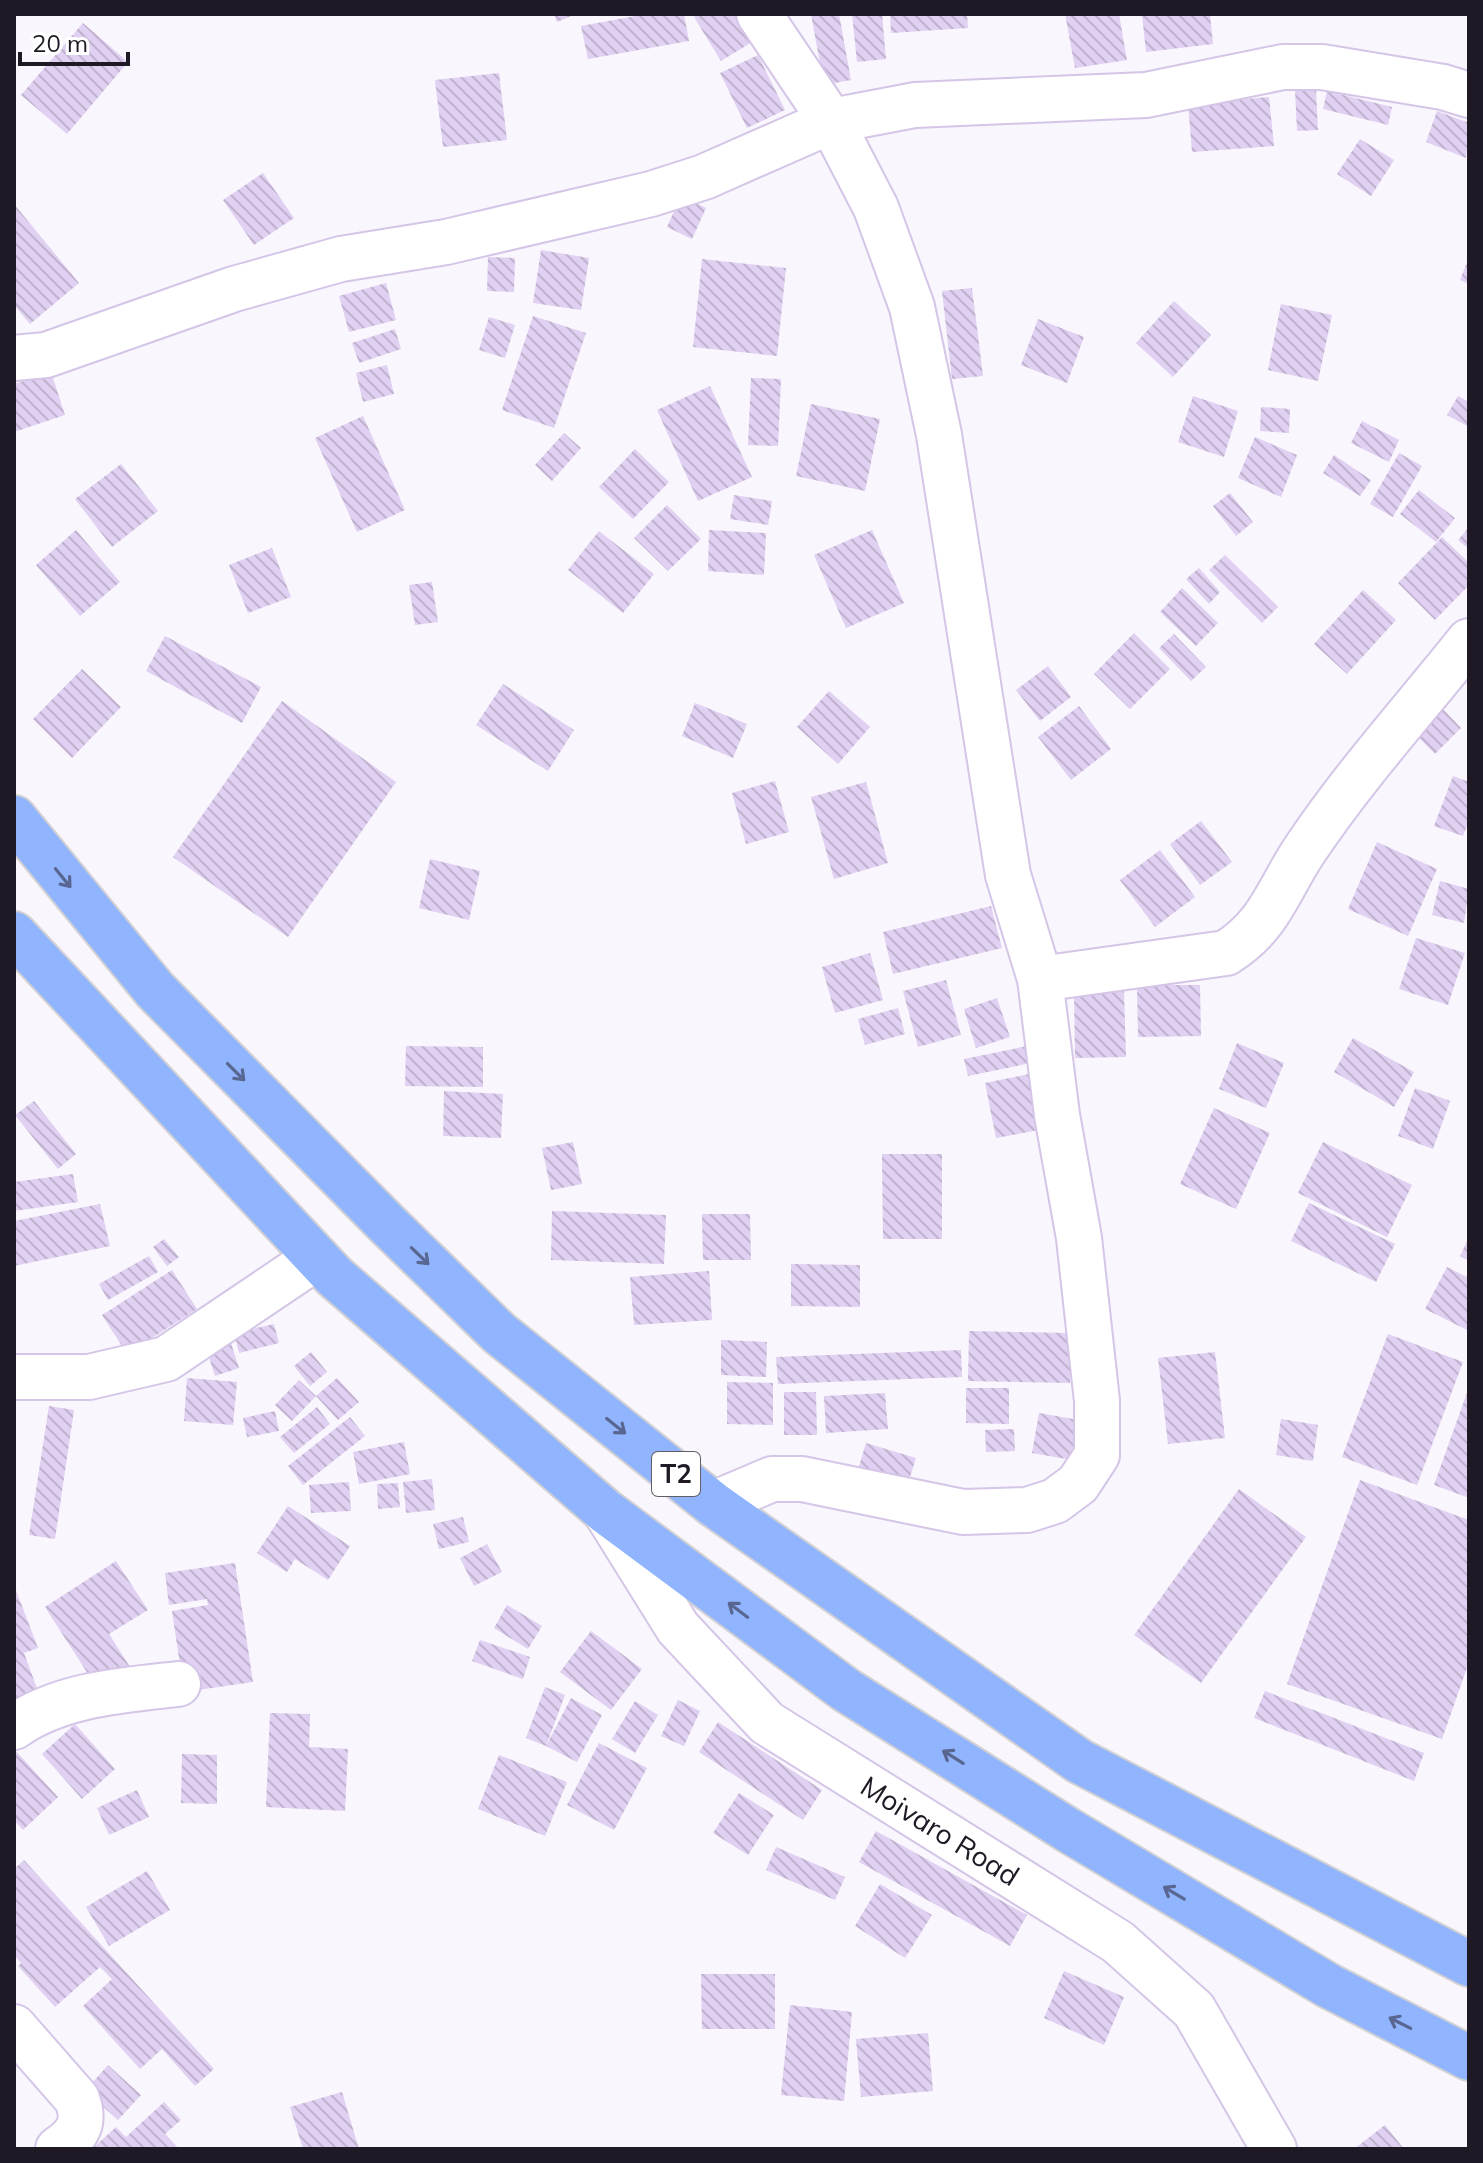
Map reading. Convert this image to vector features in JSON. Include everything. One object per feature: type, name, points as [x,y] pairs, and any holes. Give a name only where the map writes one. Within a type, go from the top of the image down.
[{"type":"highway","name":"T2","points":[[14,818],[155,990],[398,1235],[499,1333],[713,1504],[1079,1761],[1469,1964]]},
{"type":"highway","name":"T2","points":[[14,934],[316,1258],[605,1511],[846,1690],[1329,1986],[1469,2058]]},
{"type":"street","points":[[713,1504],[772,1479],[802,1479],[963,1512],[1027,1510],[1055,1501],[1078,1484],[1097,1455],[1097,1401],[1079,1238],[1057,1115],[1040,979],[1008,875],[939,435],[912,307],[876,208],[831,121],[759,14]]},
{"type":"street","points":[[14,358],[46,355],[234,289],[341,259],[446,242],[651,194],[704,177],[831,121],[915,105],[1146,95],[1283,67],[1322,67],[1443,87],[1469,95]]},
{"type":"street","points":[[1040,979],[1226,953],[1246,940],[1265,921],[1305,849],[1386,740],[1469,641]]},
{"type":"street","points":[[14,1377],[89,1377],[166,1359],[316,1258]]},
{"type":"street","name":"Moivaro Road","points":[[605,1511],[678,1628],[767,1723],[1118,1942],[1194,2010],[1274,2149]]},
{"type":"street","points":[[14,1727],[72,1701],[122,1690],[178,1684]]},
{"type":"street","points":[[14,2027],[77,2099],[82,2112],[79,2130],[58,2149]]},
{"type":"building","points":[[554,14],[576,14],[557,22]]},
{"type":"building","points":[[646,14],[684,14],[689,41],[588,59],[581,26]]},
{"type":"building","points":[[699,14],[735,14],[752,42],[721,61],[694,17]]},
{"type":"building","points":[[811,14],[839,14],[851,80],[824,85]]},
{"type":"building","points":[[852,14],[882,14],[886,59],[857,62]]},
{"type":"building","points":[[890,14],[967,14],[968,28],[891,33]]},
{"type":"building","points":[[1065,14],[1119,14],[1127,60],[1075,68]]},
{"type":"building","points":[[1142,14],[1210,14],[1213,44],[1146,52]]},
{"type":"building","points":[[83,23],[128,62],[67,134],[21,95]]},
{"type":"building","points":[[758,55],[785,110],[747,128],[720,73]]},
{"type":"building","points":[[499,73],[507,140],[443,147],[435,80]]},
{"type":"building","points":[[1295,90],[1316,90],[1318,130],[1297,131]]},
{"type":"building","points":[[1327,91],[1392,107],[1388,125],[1323,109]]},
{"type":"building","points":[[1269,97],[1274,146],[1192,152],[1188,104]]},
{"type":"building","points":[[1437,111],[1469,123],[1466,158],[1426,142]]},
{"type":"building","points":[[1360,139],[1394,160],[1371,196],[1337,174]]},
{"type":"building","points":[[263,173],[294,218],[254,245],[223,200]]},
{"type":"building","points":[[681,196],[706,208],[692,239],[667,227]]},
{"type":"building","points":[[14,204],[79,283],[30,324],[14,305]]},
{"type":"building","points":[[541,250],[589,258],[581,310],[533,303]]},
{"type":"building","points":[[488,257],[515,258],[514,292],[487,291]]},
{"type":"building","points":[[1469,257],[1469,284],[1460,280]]},
{"type":"building","points":[[702,259],[786,268],[777,356],[693,347]]},
{"type":"building","points":[[386,283],[396,320],[349,332],[339,296]]},
{"type":"building","points":[[972,288],[983,376],[952,379],[942,291]]},
{"type":"building","points":[[1174,301],[1211,335],[1173,377],[1136,343]]},
{"type":"building","points":[[1281,304],[1332,315],[1318,381],[1268,370]]},
{"type":"building","points":[[533,316],[586,333],[554,428],[502,410]]},
{"type":"building","points":[[489,317],[515,325],[505,358],[479,350]]},
{"type":"building","points":[[1038,319],[1084,337],[1067,383],[1021,365]]},
{"type":"building","points":[[395,329],[401,349],[359,363],[352,343]]},
{"type":"building","points":[[387,365],[394,394],[363,402],[356,373]]},
{"type":"building","points":[[51,372],[65,415],[14,432],[14,384]]},
{"type":"building","points":[[751,378],[781,379],[778,446],[748,445]]},
{"type":"building","points":[[710,386],[752,477],[698,501],[657,410]]},
{"type":"building","points":[[1193,396],[1238,411],[1224,457],[1178,442]]},
{"type":"building","points":[[1458,396],[1469,402],[1469,427],[1447,415]]},
{"type":"building","points":[[811,404],[880,419],[865,491],[796,476]]},
{"type":"building","points":[[1261,407],[1290,409],[1289,433],[1260,431]]},
{"type":"building","points":[[363,416],[405,510],[357,532],[315,438]]},
{"type":"building","points":[[1362,421],[1399,440],[1389,462],[1351,443]]},
{"type":"building","points":[[564,433],[581,448],[552,481],[535,465]]},
{"type":"building","points":[[1255,437],[1297,455],[1281,497],[1238,478]]},
{"type":"building","points":[[635,449],[669,482],[633,519],[599,487]]},
{"type":"building","points":[[1399,453],[1422,466],[1393,517],[1370,504]]},
{"type":"building","points":[[1334,455],[1371,480],[1360,496],[1323,473]]},
{"type":"building","points":[[121,464],[158,511],[112,547],[75,499]]},
{"type":"building","points":[[1419,490],[1455,518],[1436,542],[1400,514]]},
{"type":"building","points":[[1230,493],[1253,522],[1236,536],[1213,506]]},
{"type":"building","points":[[734,495],[772,501],[768,525],[730,519]]},
{"type":"building","points":[[667,505],[701,539],[668,571],[634,538]]},
{"type":"building","points":[[1469,527],[1469,549],[1458,540]]},
{"type":"building","points":[[76,530],[120,582],[80,616],[36,565]]},
{"type":"building","points":[[709,530],[766,533],[764,575],[708,571]]},
{"type":"building","points":[[872,530],[904,603],[846,628],[814,555]]},
{"type":"building","points":[[599,531],[654,574],[623,613],[568,570]]},
{"type":"building","points":[[1442,537],[1469,563],[1469,585],[1435,620],[1398,583]]},
{"type":"building","points":[[272,548],[291,597],[248,613],[229,565]]},
{"type":"building","points":[[1225,555],[1278,607],[1262,623],[1209,570]]},
{"type":"building","points":[[1199,568],[1220,592],[1209,604],[1186,579]]},
{"type":"building","points":[[432,582],[438,622],[415,625],[409,585]]},
{"type":"building","points":[[1182,588],[1218,623],[1196,646],[1160,612]]},
{"type":"building","points":[[1363,590],[1396,620],[1347,674],[1314,644]]},
{"type":"building","points":[[1134,633],[1170,669],[1130,709],[1094,674]]},
{"type":"building","points":[[1174,634],[1206,667],[1191,681],[1159,648]]},
{"type":"building","points":[[165,636],[261,687],[242,723],[146,671]]},
{"type":"building","points":[[1048,666],[1071,697],[1040,721],[1016,690]]},
{"type":"building","points":[[82,669],[121,707],[72,758],[33,719]]},
{"type":"building","points":[[503,684],[574,730],[548,771],[476,725]]},
{"type":"building","points":[[829,691],[870,727],[838,764],[797,727]]},
{"type":"building","points":[[282,701],[396,782],[288,937],[173,857]]},
{"type":"building","points":[[695,703],[747,724],[733,758],[682,736]]},
{"type":"building","points":[[1079,706],[1111,749],[1071,780],[1038,737]]},
{"type":"building","points":[[1442,708],[1461,728],[1435,754],[1415,734]]},
{"type":"building","points":[[1453,776],[1469,782],[1469,821],[1463,836],[1434,826]]},
{"type":"building","points":[[775,781],[789,832],[746,844],[732,793]]},
{"type":"building","points":[[866,782],[888,863],[834,879],[811,797]]},
{"type":"building","points":[[1201,821],[1232,862],[1200,885],[1170,844]]},
{"type":"building","points":[[1377,842],[1437,869],[1408,936],[1348,909]]},
{"type":"building","points":[[1160,850],[1195,897],[1155,927],[1120,880]]},
{"type":"building","points":[[430,859],[480,871],[469,920],[419,908]]},
{"type":"building","points":[[1440,881],[1469,889],[1464,923],[1432,915]]},
{"type":"building","points":[[991,906],[1002,948],[893,974],[883,932]]},
{"type":"building","points":[[1416,938],[1465,953],[1448,1005],[1399,989]]},
{"type":"building","points":[[870,953],[883,1000],[835,1013],[822,967]]},
{"type":"building","points":[[946,980],[961,1035],[918,1047],[903,991]]},
{"type":"building","points":[[1137,985],[1200,985],[1201,1036],[1138,1037]]},
{"type":"building","points":[[1124,991],[1126,1057],[1075,1058],[1074,992]]},
{"type":"building","points":[[997,998],[1010,1037],[976,1048],[964,1009]]},
{"type":"building","points":[[898,1008],[905,1034],[865,1045],[858,1019]]},
{"type":"building","points":[[1353,1038],[1414,1072],[1394,1107],[1334,1072]]},
{"type":"building","points":[[1237,1043],[1284,1063],[1266,1108],[1219,1089]]},
{"type":"building","points":[[1032,1045],[1036,1062],[968,1076],[964,1059]]},
{"type":"building","points":[[406,1046],[483,1047],[483,1087],[405,1086]]},
{"type":"building","points":[[1034,1073],[1044,1129],[996,1138],[985,1083]]},
{"type":"building","points":[[1415,1088],[1450,1101],[1433,1149],[1398,1136]]},
{"type":"building","points":[[444,1091],[503,1094],[501,1138],[443,1136]]},
{"type":"building","points":[[34,1101],[76,1154],[58,1169],[15,1115]]},
{"type":"building","points":[[1214,1108],[1270,1133],[1236,1209],[1180,1184]]},
{"type":"building","points":[[573,1142],[582,1184],[551,1190],[542,1148]]},
{"type":"building","points":[[1323,1142],[1412,1185],[1387,1237],[1298,1193]]},
{"type":"building","points":[[882,1154],[942,1154],[942,1239],[883,1239]]},
{"type":"building","points":[[73,1174],[78,1202],[14,1211],[14,1182]]},
{"type":"building","points":[[1309,1203],[1395,1244],[1376,1282],[1291,1241]]},
{"type":"building","points":[[100,1204],[110,1246],[14,1266],[14,1221]]},
{"type":"building","points":[[552,1211],[666,1215],[664,1264],[551,1260]]},
{"type":"building","points":[[702,1214],[750,1214],[751,1260],[703,1260]]},
{"type":"building","points":[[1469,1237],[1469,1261],[1460,1256]]},
{"type":"building","points":[[164,1239],[179,1257],[167,1266],[153,1247]]},
{"type":"building","points":[[149,1256],[158,1272],[108,1300],[99,1284]]},
{"type":"building","points":[[791,1264],[860,1265],[860,1307],[791,1306]]},
{"type":"building","points":[[1447,1267],[1469,1278],[1469,1331],[1425,1309]]},
{"type":"building","points":[[172,1270],[197,1309],[127,1354],[102,1315]]},
{"type":"building","points":[[709,1271],[712,1320],[634,1325],[630,1277]]},
{"type":"building","points":[[274,1324],[279,1343],[239,1353],[234,1333]]},
{"type":"building","points":[[969,1331],[1070,1333],[1070,1383],[968,1381]]},
{"type":"building","points":[[1388,1334],[1463,1362],[1417,1485],[1342,1457]]},
{"type":"building","points":[[230,1340],[239,1368],[215,1376],[206,1348]]},
{"type":"building","points":[[721,1340],[767,1342],[766,1377],[721,1375]]},
{"type":"building","points":[[961,1350],[962,1377],[778,1384],[776,1357]]},
{"type":"building","points":[[311,1352],[327,1372],[310,1386],[294,1366]]},
{"type":"building","points":[[1215,1352],[1225,1438],[1168,1444],[1158,1358]]},
{"type":"building","points":[[187,1378],[237,1382],[233,1425],[184,1421]]},
{"type":"building","points":[[337,1378],[359,1402],[338,1420],[316,1396]]},
{"type":"building","points":[[299,1380],[316,1396],[292,1421],[275,1405]]},
{"type":"building","points":[[727,1382],[773,1383],[773,1425],[727,1424]]},
{"type":"building","points":[[1469,1387],[1469,1498],[1434,1485]]},
{"type":"building","points":[[966,1388],[1009,1388],[1009,1424],[966,1423]]},
{"type":"building","points":[[784,1392],[816,1392],[817,1435],[784,1435]]},
{"type":"building","points":[[885,1393],[888,1429],[826,1433],[824,1396]]},
{"type":"building","points":[[49,1406],[74,1410],[55,1539],[29,1535]]},
{"type":"building","points":[[317,1407],[330,1424],[294,1453],[280,1437]]},
{"type":"building","points":[[275,1411],[279,1431],[247,1437],[243,1418]]},
{"type":"building","points":[[1039,1413],[1079,1420],[1072,1460],[1032,1453]]},
{"type":"building","points":[[350,1417],[365,1436],[303,1485],[288,1466]]},
{"type":"building","points":[[1281,1419],[1318,1425],[1313,1461],[1276,1455]]},
{"type":"building","points":[[1014,1429],[1015,1451],[986,1452],[985,1430]]},
{"type":"building","points":[[404,1442],[410,1474],[359,1484],[353,1452]]},
{"type":"building","points":[[866,1443],[916,1458],[906,1490],[856,1476]]},
{"type":"building","points":[[432,1479],[435,1510],[406,1513],[403,1482]]},
{"type":"building","points":[[1360,1480],[1469,1520],[1469,1662],[1442,1739],[1287,1684]]},
{"type":"building","points":[[349,1482],[351,1511],[311,1513],[309,1485]]},
{"type":"building","points":[[398,1483],[400,1507],[378,1509],[377,1484]]},
{"type":"building","points":[[1239,1489],[1306,1537],[1201,1683],[1134,1635]]},
{"type":"building","points":[[288,1506],[350,1546],[328,1580],[295,1559],[287,1572],[257,1553]]},
{"type":"building","points":[[463,1517],[469,1542],[439,1549],[433,1524]]},
{"type":"building","points":[[487,1544],[502,1572],[474,1586],[460,1558]]},
{"type":"building","points":[[116,1561],[148,1610],[109,1634],[132,1670],[99,1691],[45,1607]]},
{"type":"building","points":[[235,1563],[253,1682],[184,1692],[172,1611],[208,1605],[207,1599],[169,1605],[165,1573]]},
{"type":"building","points":[[14,1585],[38,1648],[24,1653],[38,1691],[14,1699]]},
{"type":"building","points":[[507,1605],[542,1626],[528,1649],[494,1628]]},
{"type":"building","points":[[591,1631],[642,1669],[611,1710],[560,1672]]},
{"type":"building","points":[[480,1640],[530,1657],[523,1679],[472,1661]]},
{"type":"building","points":[[545,1687],[565,1695],[546,1746],[526,1738]]},
{"type":"building","points":[[1265,1691],[1424,1753],[1414,1781],[1254,1718]]},
{"type":"building","points":[[571,1698],[602,1715],[577,1762],[546,1746]]},
{"type":"building","points":[[678,1700],[700,1711],[684,1746],[661,1736]]},
{"type":"building","points":[[635,1701],[658,1715],[635,1753],[612,1739]]},
{"type":"building","points":[[270,1713],[310,1714],[309,1747],[348,1749],[345,1811],[266,1807]]},
{"type":"building","points":[[718,1722],[822,1790],[803,1820],[699,1752]]},
{"type":"building","points":[[75,1724],[115,1769],[82,1799],[42,1754]]},
{"type":"building","points":[[599,1743],[647,1768],[614,1830],[567,1805]]},
{"type":"building","points":[[14,1749],[58,1797],[23,1830],[14,1820]]},
{"type":"building","points":[[182,1754],[217,1755],[217,1804],[181,1803]]},
{"type":"building","points":[[499,1755],[567,1782],[545,1836],[478,1809]]},
{"type":"building","points":[[137,1790],[149,1817],[109,1835],[97,1808]]},
{"type":"building","points":[[739,1793],[774,1815],[748,1855],[713,1833]]},
{"type":"building","points":[[876,1831],[1027,1915],[1010,1946],[859,1862]]},
{"type":"building","points":[[776,1847],[845,1877],[835,1900],[766,1870]]},
{"type":"building","points":[[24,1860],[214,2069],[195,2086],[162,2049],[140,2069],[83,2006],[112,1979],[100,1967],[55,2007],[18,1966],[21,1963],[14,1955],[14,1869]]},
{"type":"building","points":[[147,1871],[170,1910],[109,1946],[86,1907]]},
{"type":"building","points":[[880,1884],[932,1915],[905,1958],[855,1926]]},
{"type":"building","points":[[1064,1971],[1124,1997],[1104,2045],[1044,2018]]},
{"type":"building","points":[[701,1974],[775,1974],[775,2029],[702,2029]]},
{"type":"building","points":[[790,2005],[852,2012],[844,2101],[781,2095]]},
{"type":"building","points":[[928,2033],[933,2091],[861,2097],[856,2039]]},
{"type":"building","points":[[108,2065],[141,2095],[118,2120],[85,2091]]},
{"type":"building","points":[[342,2092],[359,2149],[303,2149],[290,2107]]},
{"type":"building","points":[[164,2102],[181,2120],[165,2134],[179,2149],[92,2149],[116,2127],[126,2137]]},
{"type":"building","points":[[1385,2125],[1404,2149],[1354,2149]]}]
